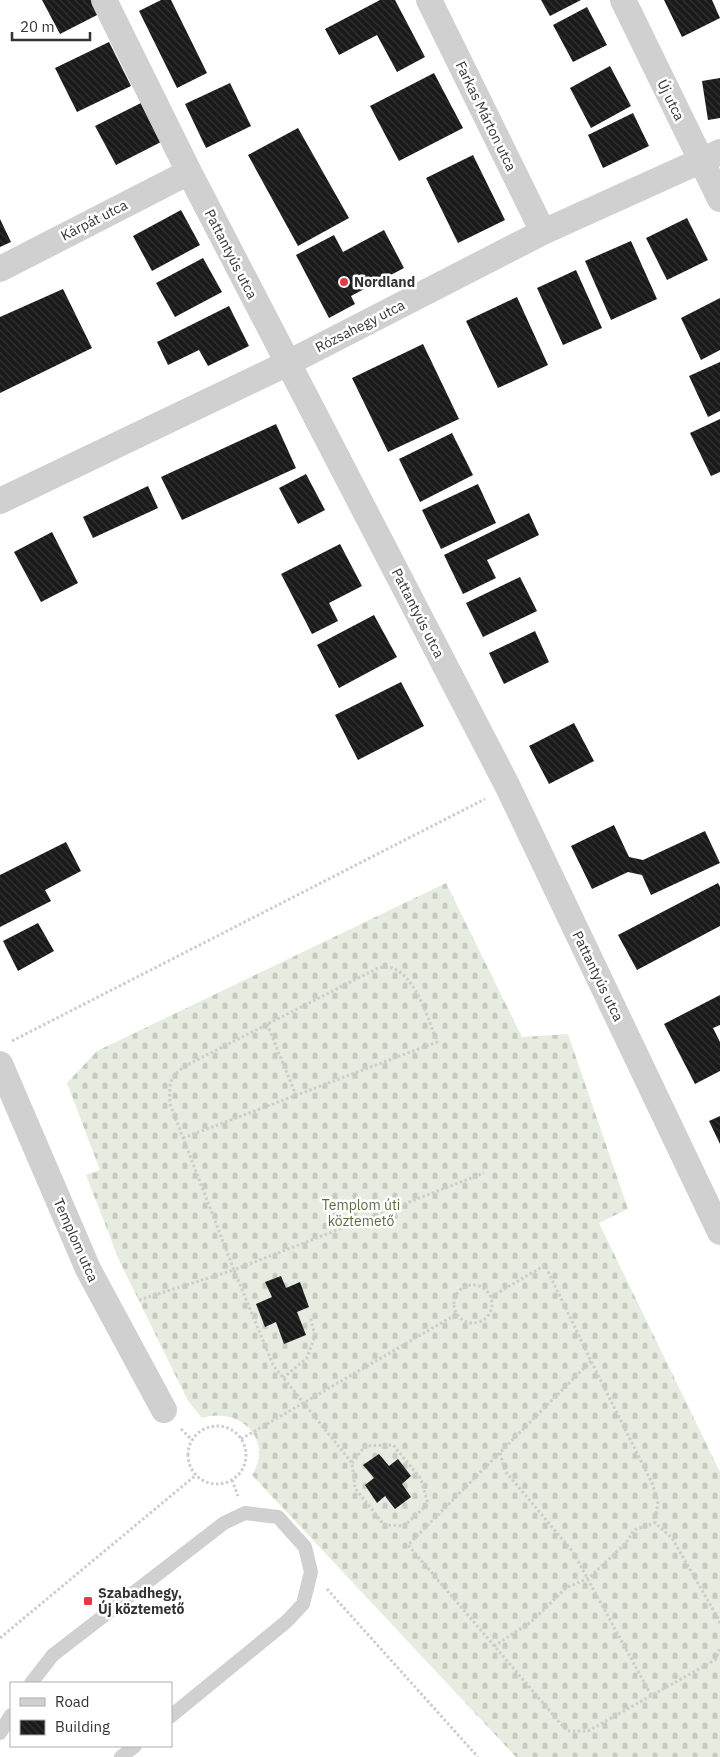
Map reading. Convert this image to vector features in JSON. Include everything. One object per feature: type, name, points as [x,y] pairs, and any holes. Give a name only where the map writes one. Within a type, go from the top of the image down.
[{"type":"street","name":"Pattantyús utca","points":[[104,0],[188,172],[508,787],[720,1232]]},
{"type":"street","name":"Farkas Márton utca","points":[[429,0],[544,232]]},
{"type":"street","name":"Új utca","points":[[623,0],[710,156],[720,199]]},
{"type":"street","name":"Rózsahegy utca","points":[[0,502],[288,363],[544,232],[710,156]]},
{"type":"street","name":"Kárpát utca","points":[[0,269],[188,172]]},
{"type":"street","name":"Templom utca","points":[[4,1053],[88,1269],[164,1410]]},
{"type":"lane","points":[[32,1682],[53,1655],[224,1523],[245,1513],[278,1517],[305,1546],[311,1572],[303,1604],[286,1622],[172,1715]]},
{"type":"lane","points":[[0,1733],[10,1717]]},
{"type":"lane","points":[[121,1757],[134,1747]]},
{"type":"path","points":[[4,1053],[508,787]]},
{"type":"path","points":[[183,1138],[437,1042],[421,1000],[413,986],[403,974],[388,966],[376,969],[187,1065],[174,1074],[169,1089],[170,1104],[183,1138],[234,1270],[273,1365],[352,1463],[354,1488],[384,1525],[404,1526],[428,1504],[421,1479],[393,1445],[365,1446],[352,1463]]},
{"type":"path","points":[[267,1024],[296,1095]]},
{"type":"path","points":[[139,1300],[234,1270],[484,1173]]},
{"type":"path","points":[[491,1297],[545,1265],[652,1483],[658,1500],[655,1523]]},
{"type":"path","points":[[477,1285],[488,1292],[491,1297],[491,1310],[484,1319],[472,1323],[466,1322],[457,1314],[454,1302],[456,1295],[464,1287],[477,1285]]},
{"type":"path","points":[[241,1439],[457,1314]]},
{"type":"path","points":[[283,1378],[307,1358],[315,1336],[310,1316]]},
{"type":"path","points":[[591,1362],[408,1545],[567,1731],[588,1731],[715,1660],[720,1649]]},
{"type":"path","points":[[226,1427],[241,1439],[245,1447],[246,1456],[244,1466],[232,1480],[213,1484],[204,1481],[196,1475],[188,1459],[188,1449],[198,1433],[206,1428],[226,1427]]},
{"type":"path","points":[[500,1453],[505,1471],[573,1552],[651,1695]]},
{"type":"path","points":[[0,1638],[196,1475]]},
{"type":"path","points":[[494,1646],[531,1622],[566,1588],[588,1578],[626,1543],[634,1530],[655,1523]]},
{"type":"path","points":[[655,1523],[672,1538],[719,1620],[720,1625]]},
{"type":"path","points":[[311,1572],[478,1757]]},
{"type":"green space","name":"Templom úti köztemető","points":[[446,883],[522,1037],[568,1034],[628,1209],[599,1223],[720,1472],[720,1757],[516,1757],[252,1475],[259,1457],[255,1436],[249,1428],[232,1418],[212,1416],[202,1418],[188,1401],[119,1260],[86,1175],[100,1170],[67,1083],[97,1051]]},
{"type":"building","points":[[42,0],[94,0],[101,13],[60,34]]},
{"type":"building","points":[[161,0],[171,0],[207,73],[177,88],[139,11]]},
{"type":"building","points":[[380,0],[395,0],[425,57],[397,72],[377,35],[339,55],[325,29]]},
{"type":"building","points":[[541,0],[581,0],[550,16]]},
{"type":"building","points":[[664,0],[712,0],[720,18],[682,37]]},
{"type":"building","points":[[587,7],[607,45],[573,62],[553,25]]},
{"type":"building","points":[[109,42],[131,86],[77,112],[55,68]]},
{"type":"building","points":[[610,66],[631,106],[591,128],[570,88]]},
{"type":"building","points":[[434,73],[463,128],[399,161],[370,106]]},
{"type":"building","points":[[720,78],[720,118],[708,120],[702,81]]},
{"type":"building","points":[[230,83],[251,126],[206,148],[185,104]]},
{"type":"building","points":[[141,103],[161,142],[116,165],[95,126]]},
{"type":"building","points":[[633,113],[649,146],[603,168],[588,135]]},
{"type":"building","points":[[298,128],[349,218],[298,246],[248,155]]},
{"type":"building","points":[[473,155],[505,220],[458,243],[426,178]]},
{"type":"building","points":[[181,210],[200,245],[152,271],[133,236]]},
{"type":"building","points":[[687,218],[708,260],[667,280],[646,238]]},
{"type":"building","points":[[0,219],[11,242],[0,247]]},
{"type":"building","name":"Nordland","points":[[384,230],[404,268],[351,296],[355,304],[329,318],[296,255],[334,235],[343,252]]},
{"type":"building","points":[[631,241],[657,299],[611,320],[585,261]]},
{"type":"building","points":[[203,258],[222,292],[175,317],[156,283]]},
{"type":"building","points":[[576,270],[602,328],[563,345],[537,288]]},
{"type":"building","points":[[63,289],[92,348],[0,393],[0,317]]},
{"type":"building","points":[[517,297],[548,365],[498,388],[466,321]]},
{"type":"building","points":[[720,298],[720,350],[701,360],[681,318]]},
{"type":"building","points":[[229,306],[249,346],[208,366],[199,350],[168,365],[157,342]]},
{"type":"building","points":[[423,344],[459,419],[388,452],[352,378]]},
{"type":"building","points":[[720,362],[720,411],[708,417],[689,376]]},
{"type":"building","points":[[720,419],[720,472],[711,476],[690,433]]},
{"type":"building","points":[[276,424],[296,468],[182,520],[161,477]]},
{"type":"building","points":[[452,433],[473,475],[420,502],[399,459]]},
{"type":"building","points":[[306,474],[325,510],[298,524],[279,488]]},
{"type":"building","points":[[478,484],[496,523],[441,549],[422,510]]},
{"type":"building","points":[[148,486],[158,508],[93,538],[83,517]]},
{"type":"building","points":[[529,513],[539,535],[487,560],[496,578],[463,594],[444,555]]},
{"type":"building","points":[[52,532],[78,583],[41,602],[14,552]]},
{"type":"building","points":[[340,544],[362,586],[329,603],[338,621],[312,634],[281,574]]},
{"type":"building","points":[[520,577],[537,611],[483,637],[466,603]]},
{"type":"building","points":[[374,615],[397,657],[339,688],[317,645]]},
{"type":"building","points":[[535,631],[549,662],[504,684],[489,653]]},
{"type":"building","points":[[401,682],[424,726],[358,760],[335,715]]},
{"type":"building","points":[[574,723],[594,761],[549,784],[529,746]]},
{"type":"building","points":[[614,825],[629,857],[643,860],[705,831],[720,863],[651,895],[642,875],[628,872],[592,889],[571,846]]},
{"type":"building","points":[[66,842],[81,871],[45,890],[51,901],[0,927],[0,875]]},
{"type":"building","points":[[718,883],[720,887],[720,926],[637,970],[618,935]]},
{"type":"building","points":[[38,923],[54,951],[18,971],[3,941]]},
{"type":"building","points":[[720,995],[720,1025],[713,1028],[720,1042],[720,1071],[695,1084],[664,1024]]},
{"type":"building","points":[[720,1116],[720,1144],[709,1121]]},
{"type":"building","points":[[281,1276],[286,1288],[300,1282],[309,1307],[297,1312],[306,1335],[284,1344],[276,1322],[265,1327],[256,1304],[272,1297],[265,1282]]},
{"type":"building","points":[[379,1454],[389,1466],[398,1459],[411,1476],[402,1484],[411,1497],[395,1509],[385,1496],[377,1503],[365,1485],[374,1478],[363,1465]]},
{"type":"place","name":"Nordland","points":[[344,282]]},
{"type":"place","name":"Szabadhegy, Új köztemető","points":[[88,1601]]}]
